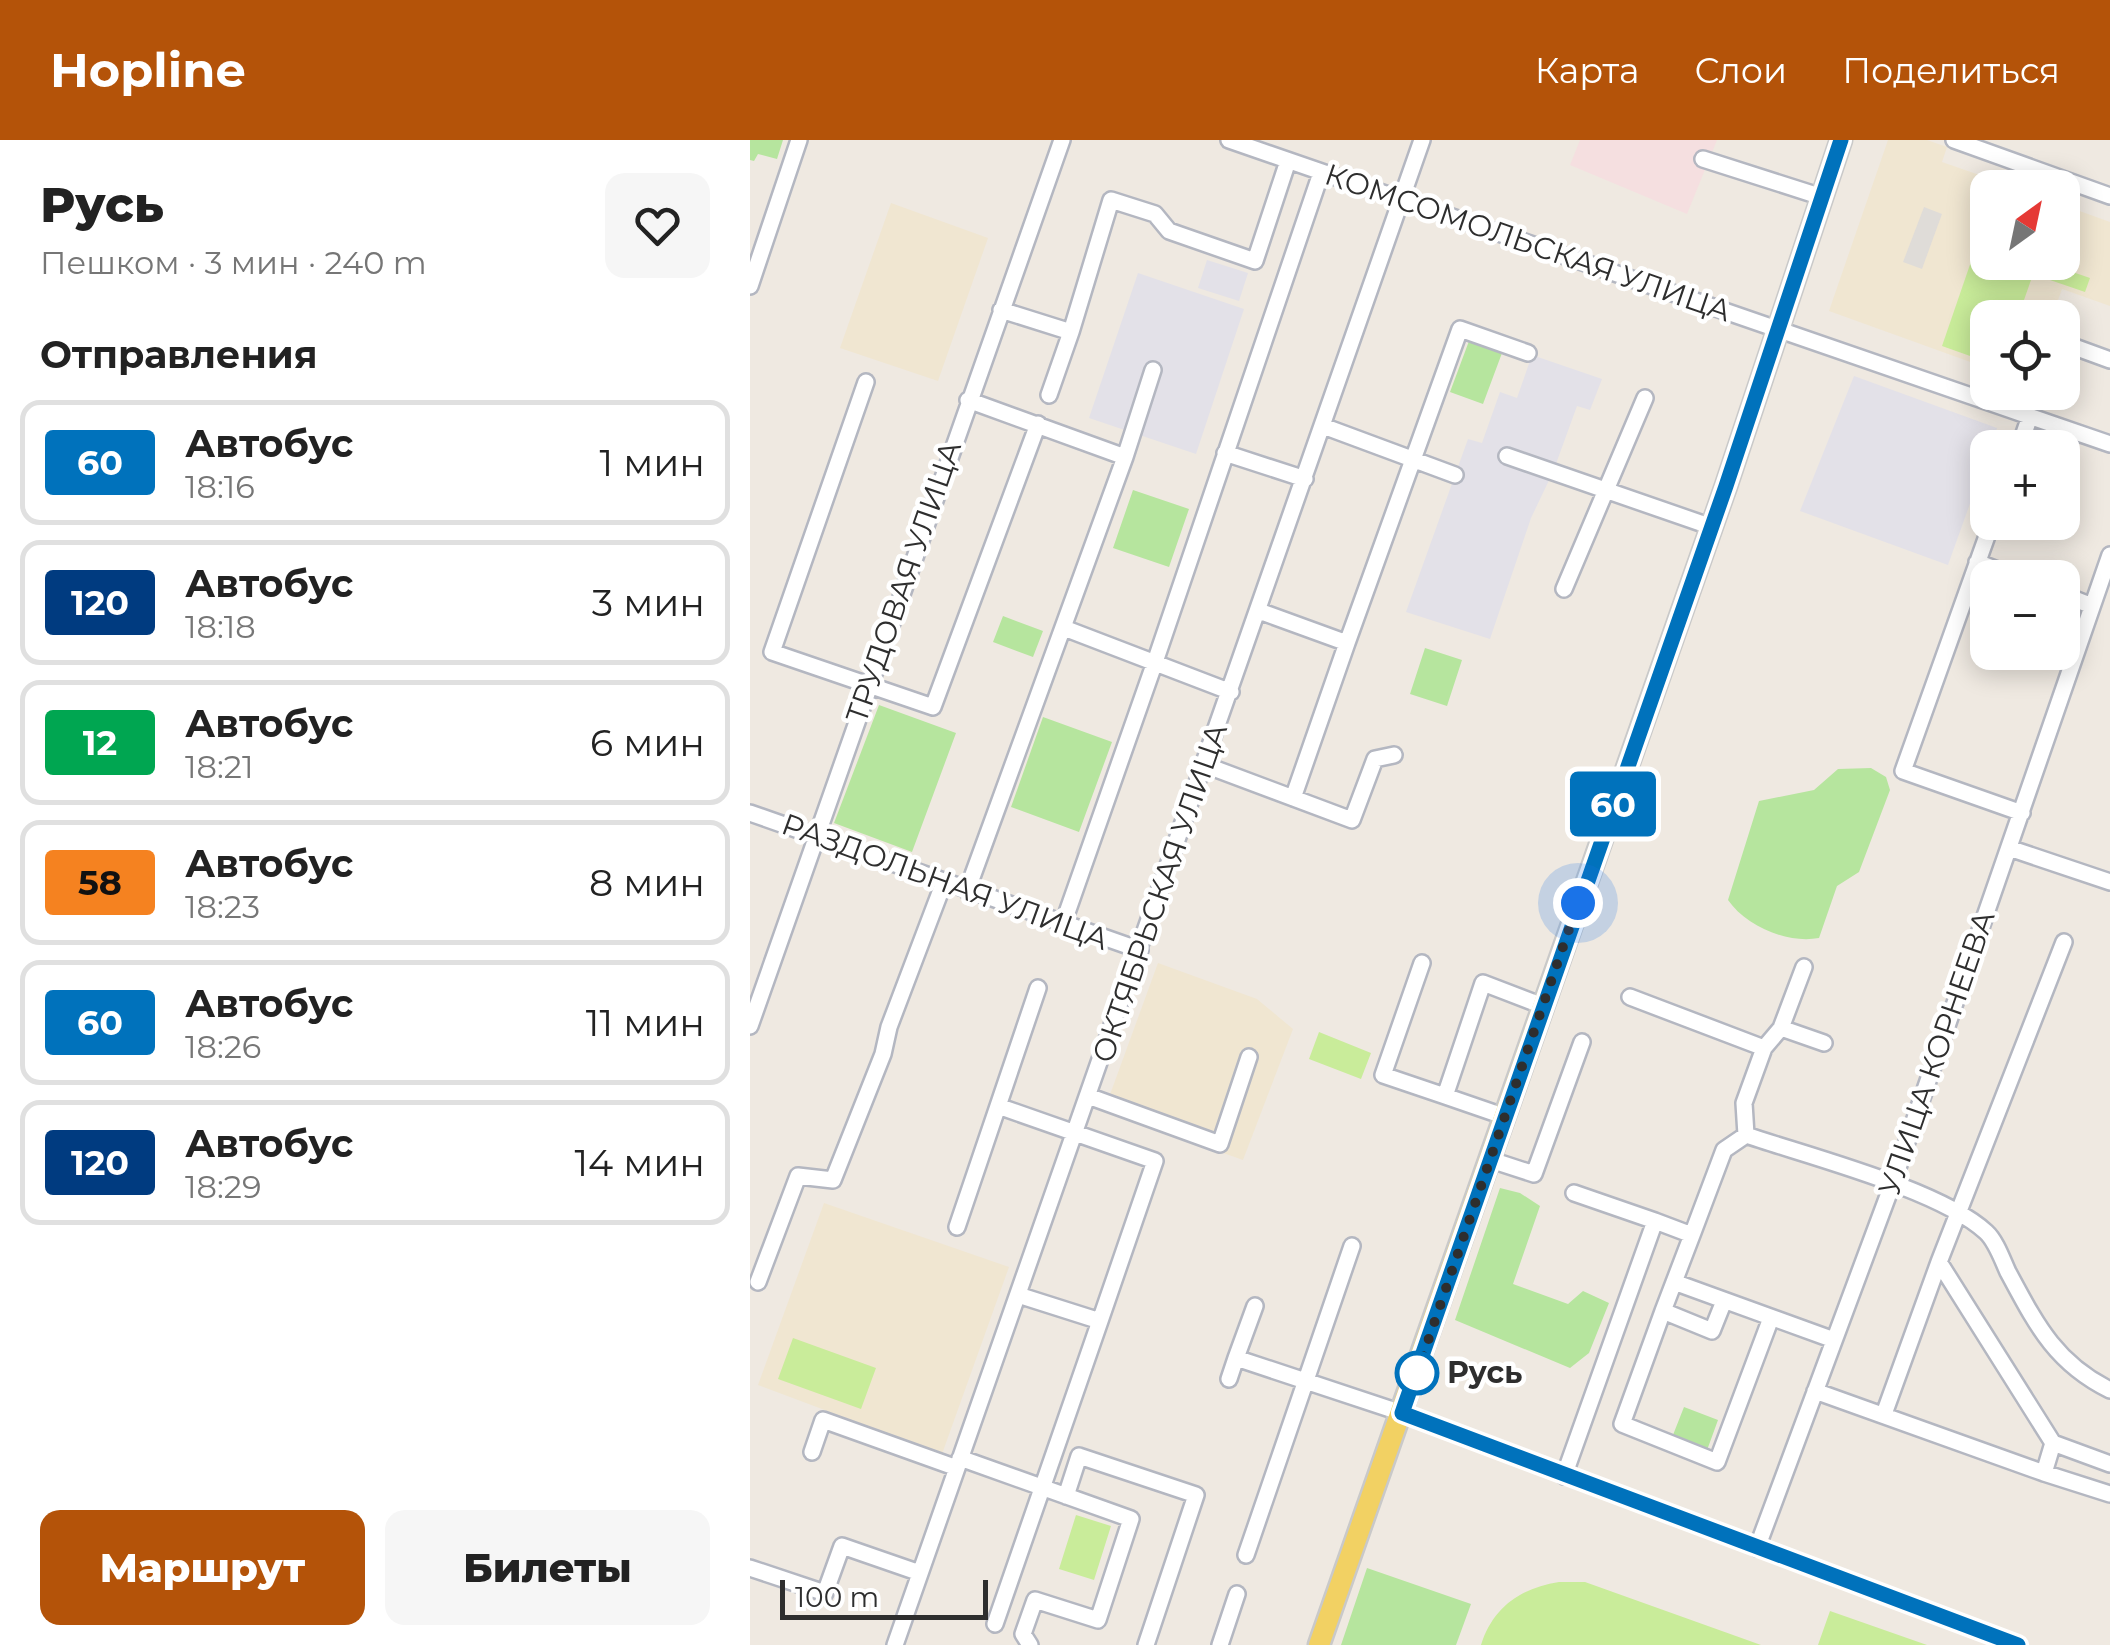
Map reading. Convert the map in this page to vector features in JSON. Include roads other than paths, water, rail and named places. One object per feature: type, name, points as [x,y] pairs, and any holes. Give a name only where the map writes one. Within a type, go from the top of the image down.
[{"type":"main road","points":[[1319,1645],[1712,527],[1841,140]]},
{"type":"street","points":[[750,286],[799,140]]},
{"type":"street","name":"ТРУДОВАЯ УЛИЦА","points":[[750,1026],[1062,140]]},
{"type":"street","name":"КОМСОМОЛЬСКАЯ УЛИЦА","points":[[1229,140],[2110,444]]},
{"type":"street","name":"ОКТЯБРЬСКАЯ УЛИЦА","points":[[895,1645],[1422,140]]},
{"type":"street","points":[[1954,140],[2110,196]]},
{"type":"street","points":[[1703,160],[1822,197]]},
{"type":"street","points":[[1050,395],[1111,200],[1155,214],[1169,231],[1254,261],[1288,161]]},
{"type":"street","points":[[1062,924],[1320,172]]},
{"type":"street","points":[[1001,310],[1071,332]]},
{"type":"street","points":[[1293,798],[1460,329],[1528,353]]},
{"type":"street","points":[[2080,349],[2110,360]]},
{"type":"street","points":[[967,890],[1064,628],[1152,370]]},
{"type":"street","points":[[866,382],[772,652],[933,707],[1038,424]]},
{"type":"street","points":[[1564,589],[1645,398]]},
{"type":"street","points":[[968,400],[1125,456]]},
{"type":"street","points":[[2025,430],[2030,416]]},
{"type":"street","points":[[1324,426],[1455,475]]},
{"type":"street","points":[[1225,453],[1305,478]]},
{"type":"street","points":[[1507,456],[1712,527]]},
{"type":"street","name":"УЛИЦА КОРНЕЕВА","points":[[1756,1548],[1892,1185],[2110,555]]},
{"type":"street","points":[[1970,582],[1903,771],[2022,813]]},
{"type":"street","points":[[2080,601],[2092,606]]},
{"type":"street","points":[[1259,612],[1347,643]]},
{"type":"street","points":[[1064,628],[1231,692]]},
{"type":"street","points":[[1205,765],[1352,820],[1375,760],[1394,754]]},
{"type":"street","name":"РАЗДОЛЬНАЯ УЛИЦА","points":[[750,813],[1140,950]]},
{"type":"street","points":[[2008,848],[2110,882]]},
{"type":"street","points":[[758,1282],[798,1176],[833,1180],[944,882]]},
{"type":"street","points":[[1884,1414],[2064,942]]},
{"type":"street","points":[[1422,962],[1384,1076],[1506,1117]]},
{"type":"street","points":[[1746,1135],[1744,1103],[1764,1048],[1781,1028],[1804,966]]},
{"type":"street","points":[[1446,1096],[1483,983],[1542,1006]]},
{"type":"street","points":[[956,1227],[1038,988]]},
{"type":"street","points":[[1630,997],[1764,1048]]},
{"type":"street","points":[[1781,1028],[1824,1044]]},
{"type":"street","points":[[1491,1160],[1534,1174],[1582,1042]]},
{"type":"street","points":[[1088,1096],[1220,1144],[1249,1057]]},
{"type":"street","points":[[995,1624],[1155,1161],[998,1106]]},
{"type":"street","points":[[1746,1135],[1892,1185],[1959,1213],[1989,1234],[2031,1315],[2060,1356],[2082,1376],[2110,1390]]},
{"type":"street","points":[[1746,1135],[1724,1150],[1622,1424],[1718,1462],[1771,1318]]},
{"type":"street","points":[[1574,1193],[1692,1236]]},
{"type":"street","points":[[1564,1476],[1655,1221]]},
{"type":"street","points":[[1246,1555],[1352,1246]]},
{"type":"street","points":[[1940,1262],[2053,1444],[2110,1464]]},
{"type":"street","points":[[1674,1282],[1834,1340]]},
{"type":"street","points":[[1018,1295],[1100,1321]]},
{"type":"street","points":[[1663,1312],[1712,1331],[1724,1301]]},
{"type":"street","points":[[1229,1379],[1255,1306]]},
{"type":"street","points":[[1236,1358],[1402,1413],[2018,1645]]},
{"type":"street","points":[[1815,1390],[2110,1494]]},
{"type":"street","points":[[812,1452],[823,1420],[1131,1519],[1098,1620],[1034,1600],[1022,1634],[1030,1645]]},
{"type":"street","points":[[2044,1473],[2053,1444]]},
{"type":"street","points":[[1066,1496],[1079,1456],[1196,1495],[1146,1645]]},
{"type":"street","points":[[750,1568],[825,1593],[842,1546],[920,1573]]},
{"type":"street","points":[[1220,1645],[1237,1594]]},
{"type":"place","name":"Русь","points":[[1417,1373]]}]
